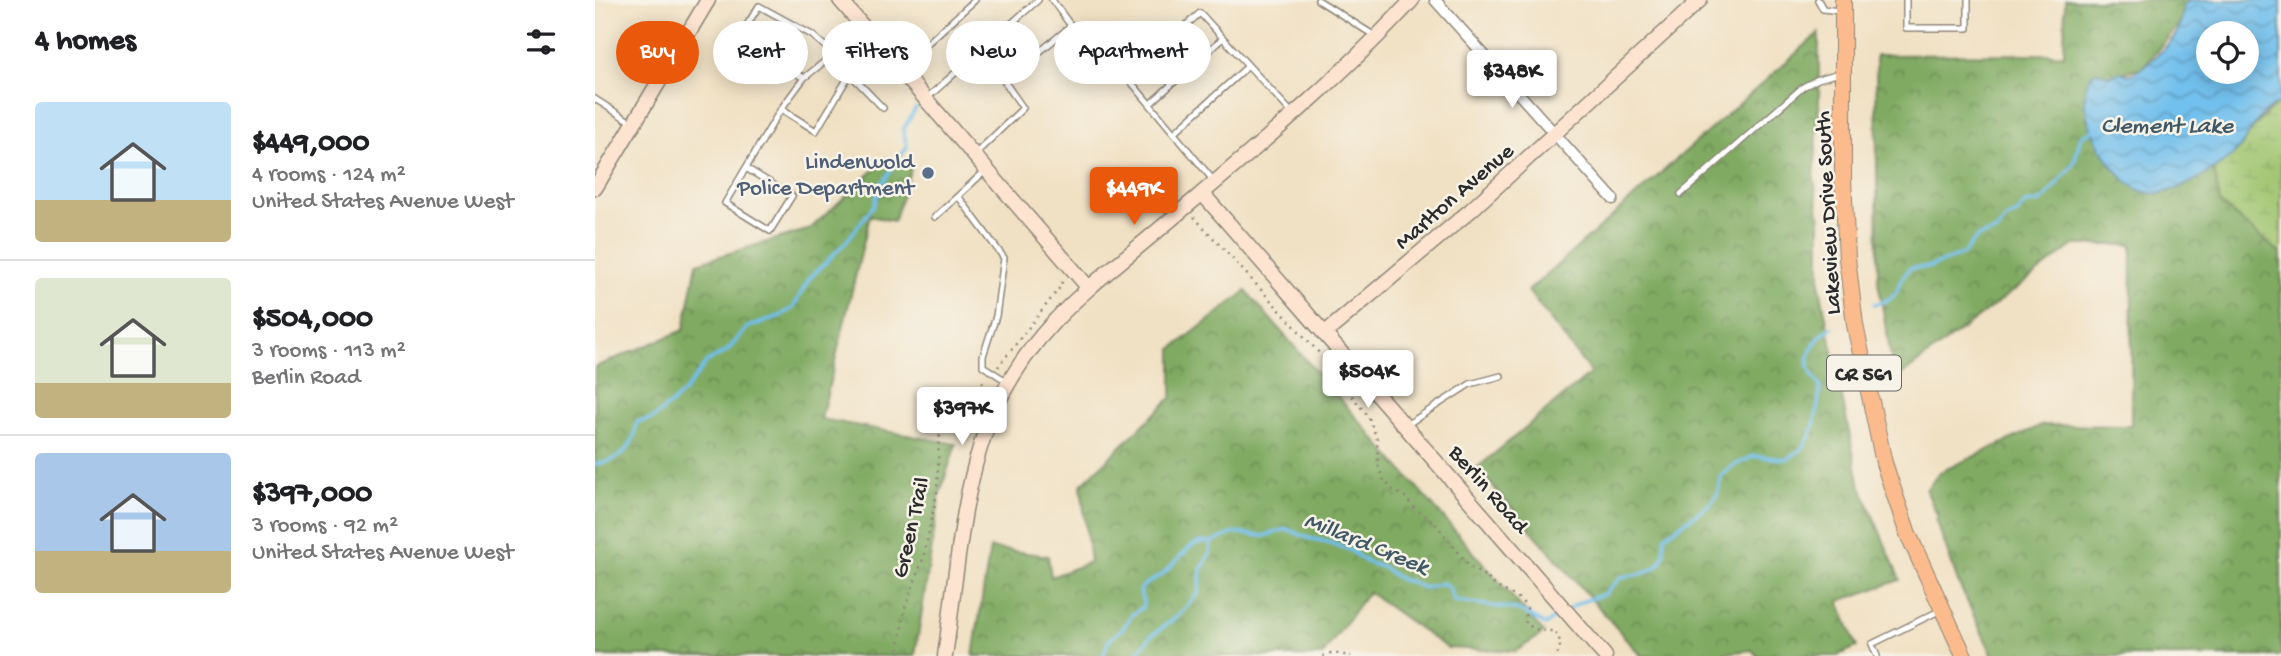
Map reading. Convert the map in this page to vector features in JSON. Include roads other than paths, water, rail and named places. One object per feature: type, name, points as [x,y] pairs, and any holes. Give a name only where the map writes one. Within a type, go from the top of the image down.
[{"type":"main road","name":"Lakeview Drive South","points":[[1843,6],[1843,179],[1847,258],[1856,325],[1884,463],[1908,534],[1964,656]]},
{"type":"street","points":[[595,188],[601,165],[634,124],[708,0]]},
{"type":"street","points":[[841,0],[859,21]]},
{"type":"street","points":[[945,656],[967,507],[978,456],[992,415],[1024,357],[1056,317],[1088,287],[1202,193],[1293,113],[1377,38],[1412,0]]},
{"type":"street","points":[[1435,0],[1613,199]]},
{"type":"street","name":"Marlton Avenue","points":[[1324,334],[1471,210],[1700,0]]},
{"type":"street","points":[[913,84],[1088,287]]},
{"type":"street","name":"Berlin Road","points":[[1202,193],[1605,656]]},
{"type":"lane","points":[[932,39],[975,0]]},
{"type":"lane","points":[[1025,0],[1030,7]]},
{"type":"lane","points":[[926,99],[1038,0]]},
{"type":"lane","points":[[974,155],[1023,108],[1004,81],[1071,26],[1052,0]]},
{"type":"lane","points":[[1318,0],[1377,38]]},
{"type":"lane","points":[[1818,0],[1823,9],[1843,6]]},
{"type":"lane","points":[[1906,0],[1906,28],[1968,28],[1968,0]]},
{"type":"lane","points":[[749,21],[759,6],[787,21]]},
{"type":"lane","points":[[1214,182],[1127,77],[1200,13],[1293,113]]},
{"type":"lane","points":[[808,32],[822,43]]},
{"type":"lane","points":[[1150,104],[1223,38]]},
{"type":"lane","points":[[808,75],[822,64]]},
{"type":"lane","points":[[1174,132],[1248,66]]},
{"type":"lane","points":[[1681,194],[1803,87],[1818,79],[1843,72]]},
{"type":"lane","points":[[746,168],[792,196],[770,231],[725,203],[781,109],[800,84]]},
{"type":"lane","points":[[781,109],[816,131],[843,84]]},
{"type":"lane","points":[[859,84],[883,108]]},
{"type":"lane","points":[[595,99],[634,124]]},
{"type":"lane","points":[[935,217],[987,170]]},
{"type":"lane","points":[[958,196],[1004,258],[996,316],[983,356],[983,366],[1009,382]]},
{"type":"lane","points":[[1405,426],[1470,384],[1501,376]]},
{"type":"lane","points":[[1877,656],[1871,644],[1942,610]]},
{"type":"water","name":"Clement Lake","points":[[2192,0],[2281,0],[2281,103],[2267,111],[2235,153],[2213,170],[2170,191],[2146,192],[2127,182],[2115,169],[2094,135],[2087,117],[2087,83],[2096,71],[2109,76],[2120,72],[2129,75],[2135,72],[2164,49],[2175,36],[2185,3]]},
{"type":"waterway","points":[[595,464],[613,460],[622,454],[633,439],[637,422],[652,419],[672,403],[707,362],[726,352],[748,327],[780,316],[793,308],[809,279],[846,242],[874,205],[881,185],[907,147],[903,130],[916,108]]},
{"type":"waterway","name":"Millard Creek","points":[[1874,304],[1891,298],[1910,268],[1930,267],[1963,254],[1977,237],[1997,231],[2006,219],[2017,214],[2025,204],[2040,202],[2074,163],[2081,136],[2095,129]]},
{"type":"waterway","name":"Millard Creek","points":[[1569,609],[1605,594],[1621,577],[1647,572],[1658,565],[1664,553],[1665,536],[1711,503],[1717,495],[1721,476],[1731,467],[1754,456],[1786,459],[1801,449],[1813,429],[1820,390],[1809,366],[1810,353],[1816,341],[1832,327]]},
{"type":"waterway","name":"Millard Creek","points":[[1103,656],[1109,640],[1123,628],[1131,615],[1142,608],[1140,591],[1144,585],[1163,574],[1190,547],[1234,533],[1264,536],[1287,529],[1350,550],[1366,562],[1423,588],[1443,583],[1449,588],[1454,601],[1514,609],[1545,625],[1562,613]]},
{"type":"waterway","name":"Millard Creek","points":[[1135,656],[1151,636],[1179,615],[1199,592],[1201,570],[1210,554],[1211,542]]},
{"type":"place","name":"Lindenwold Police Department","points":[[928,173]]}]
